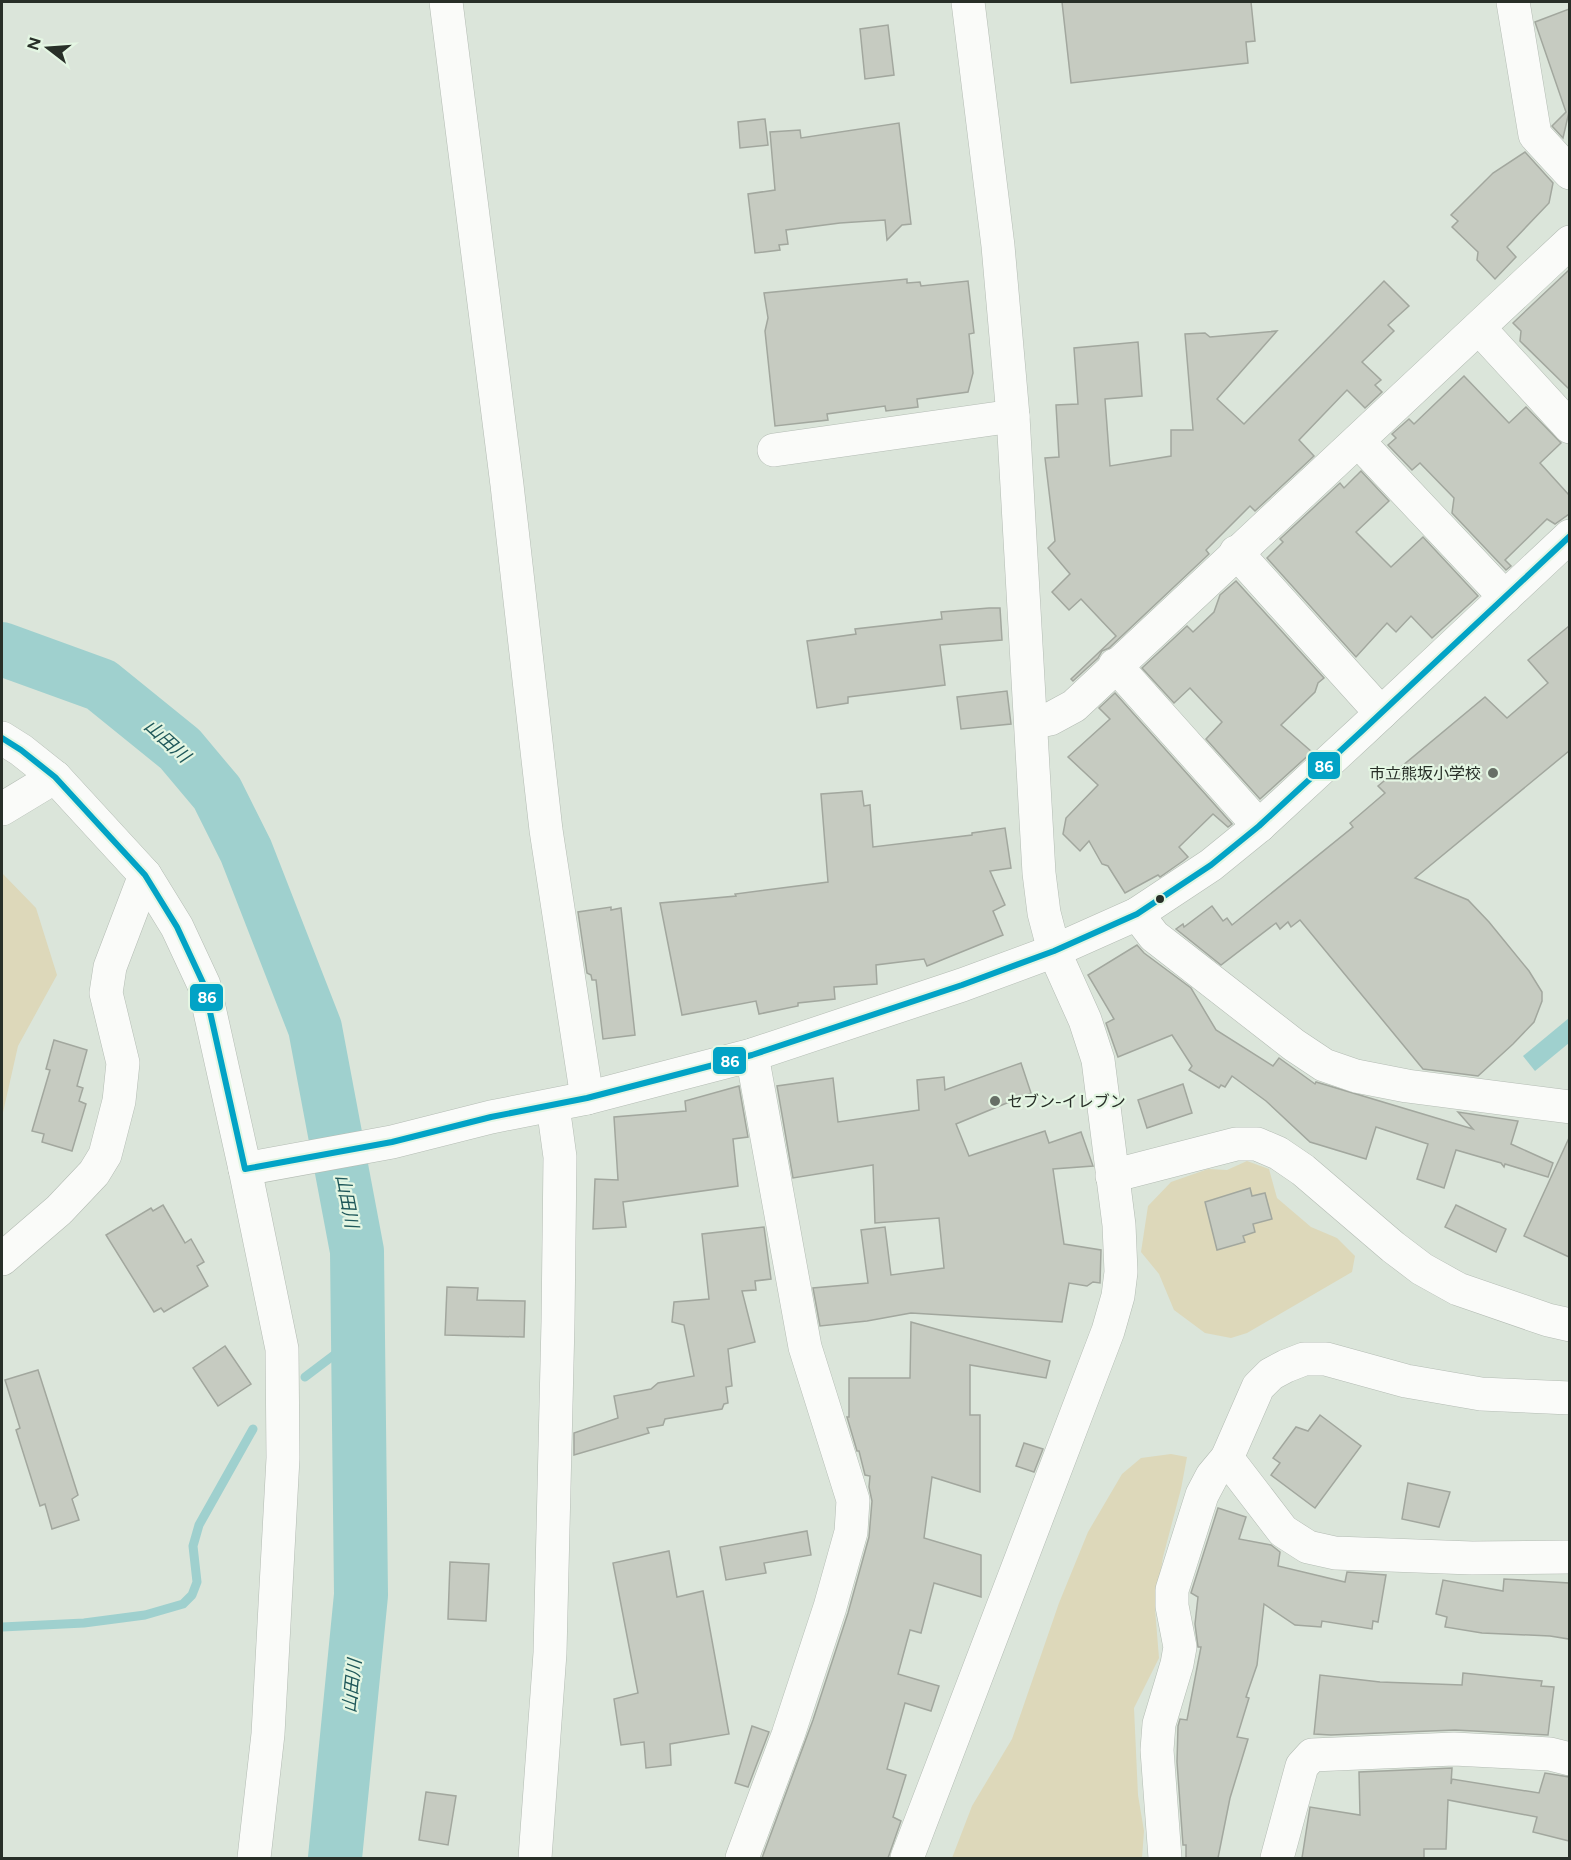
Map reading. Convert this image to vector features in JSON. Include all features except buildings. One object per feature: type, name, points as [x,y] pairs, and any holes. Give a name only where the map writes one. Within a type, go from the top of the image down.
[{"type":"street","points":[[446,2],[507,485],[546,830],[587,1098]]},
{"type":"street","points":[[907,1858],[1108,1331],[1118,1296],[1121,1272],[1119,1225],[1098,1060],[1084,1020],[1054,951],[1044,913],[1039,873],[1013,416],[998,246],[968,2]]},
{"type":"street","points":[[1514,2],[1535,135],[1569,173]]},
{"type":"street","points":[[1032,723],[1050,719],[1074,706],[1115,665],[1569,242]]},
{"type":"street","points":[[1479,328],[1569,427]]},
{"type":"street","points":[[774,450],[1013,416]]},
{"type":"street","points":[[1358,441],[1505,597]]},
{"type":"street","points":[[256,1166],[392,1142],[491,1117],[553,1106],[752,1055],[962,985],[1054,951],[1137,914],[1212,864],[1258,826],[1569,536]]},
{"type":"street","points":[[1236,552],[1381,713]]},
{"type":"street","points":[[1115,665],[1258,826]]},
{"type":"street","points":[[2,738],[55,777],[145,875],[177,927],[204,985],[256,1166],[282,1349],[282,1482],[268,1734],[255,1858]]},
{"type":"street","points":[[2,809],[55,777]]},
{"type":"street","points":[[2,1259],[59,1210],[94,1173],[105,1155],[119,1101],[123,1063],[106,993],[110,967],[145,875]]},
{"type":"street","points":[[1137,914],[1154,936],[1294,1045],[1324,1065],[1356,1076],[1407,1086],[1569,1107]]},
{"type":"street","points":[[742,1858],[788,1736],[830,1607],[853,1517],[853,1500],[805,1347],[752,1055]]},
{"type":"street","points":[[535,1858],[550,1653],[560,1157],[553,1106]]},
{"type":"street","points":[[1112,1176],[1236,1144],[1257,1144],[1278,1153],[1302,1170],[1422,1269],[1458,1289],[1569,1325]]},
{"type":"street","points":[[1165,1858],[1157,1750],[1159,1724],[1180,1647],[1172,1606],[1172,1590],[1202,1495],[1212,1476],[1227,1458],[1258,1387],[1271,1374],[1304,1359],[1326,1359],[1406,1381],[1481,1394],[1569,1398]]},
{"type":"street","points":[[1227,1458],[1284,1531],[1308,1547],[1335,1553],[1472,1558],[1569,1557]]},
{"type":"street","points":[[1277,1858],[1302,1766],[1312,1755],[1454,1749],[1550,1754],[1569,1759]]},
{"type":"shaded area","points":[[2,873],[36,908],[57,975],[18,1046],[2,1117]]},
{"type":"shaded area","points":[[1247,1161],[1269,1169],[1277,1198],[1311,1227],[1337,1238],[1355,1256],[1352,1272],[1247,1333],[1231,1338],[1205,1333],[1174,1310],[1159,1274],[1141,1252],[1148,1206],[1171,1182],[1208,1169],[1227,1170]]},
{"type":"shaded area","points":[[1171,1454],[1187,1457],[1163,1557],[1155,1609],[1159,1658],[1134,1708],[1138,1795],[1144,1831],[1142,1858],[952,1858],[972,1806],[1012,1739],[1059,1603],[1088,1532],[1122,1474],[1141,1458]]},
{"type":"water","points":[[1569,1018],[1569,1043],[1535,1071],[1523,1056]]},
{"type":"waterway","name":"山田川","points":[[2,649],[101,685],[180,749],[217,793],[246,851],[315,1028],[357,1251],[361,1595],[335,1858]]},
{"type":"waterway","points":[[305,1377],[358,1337]]},
{"type":"waterway","points":[[2,1627],[84,1623],[145,1615],[183,1604],[192,1595],[197,1582],[193,1546],[199,1525],[253,1429]]},
{"type":"transit line","name":"86","points":[[2,738],[55,777],[145,875],[177,927],[204,985],[245,1169],[392,1142],[491,1117],[587,1098],[752,1055],[962,985],[1054,951],[1137,914],[1211,865],[1259,826],[1570,536]]},
{"type":"place","name":"市立熊坂小学校","points":[[1493,773]]},
{"type":"place","name":"セブン-イレブン","points":[[995,1101]]}]
